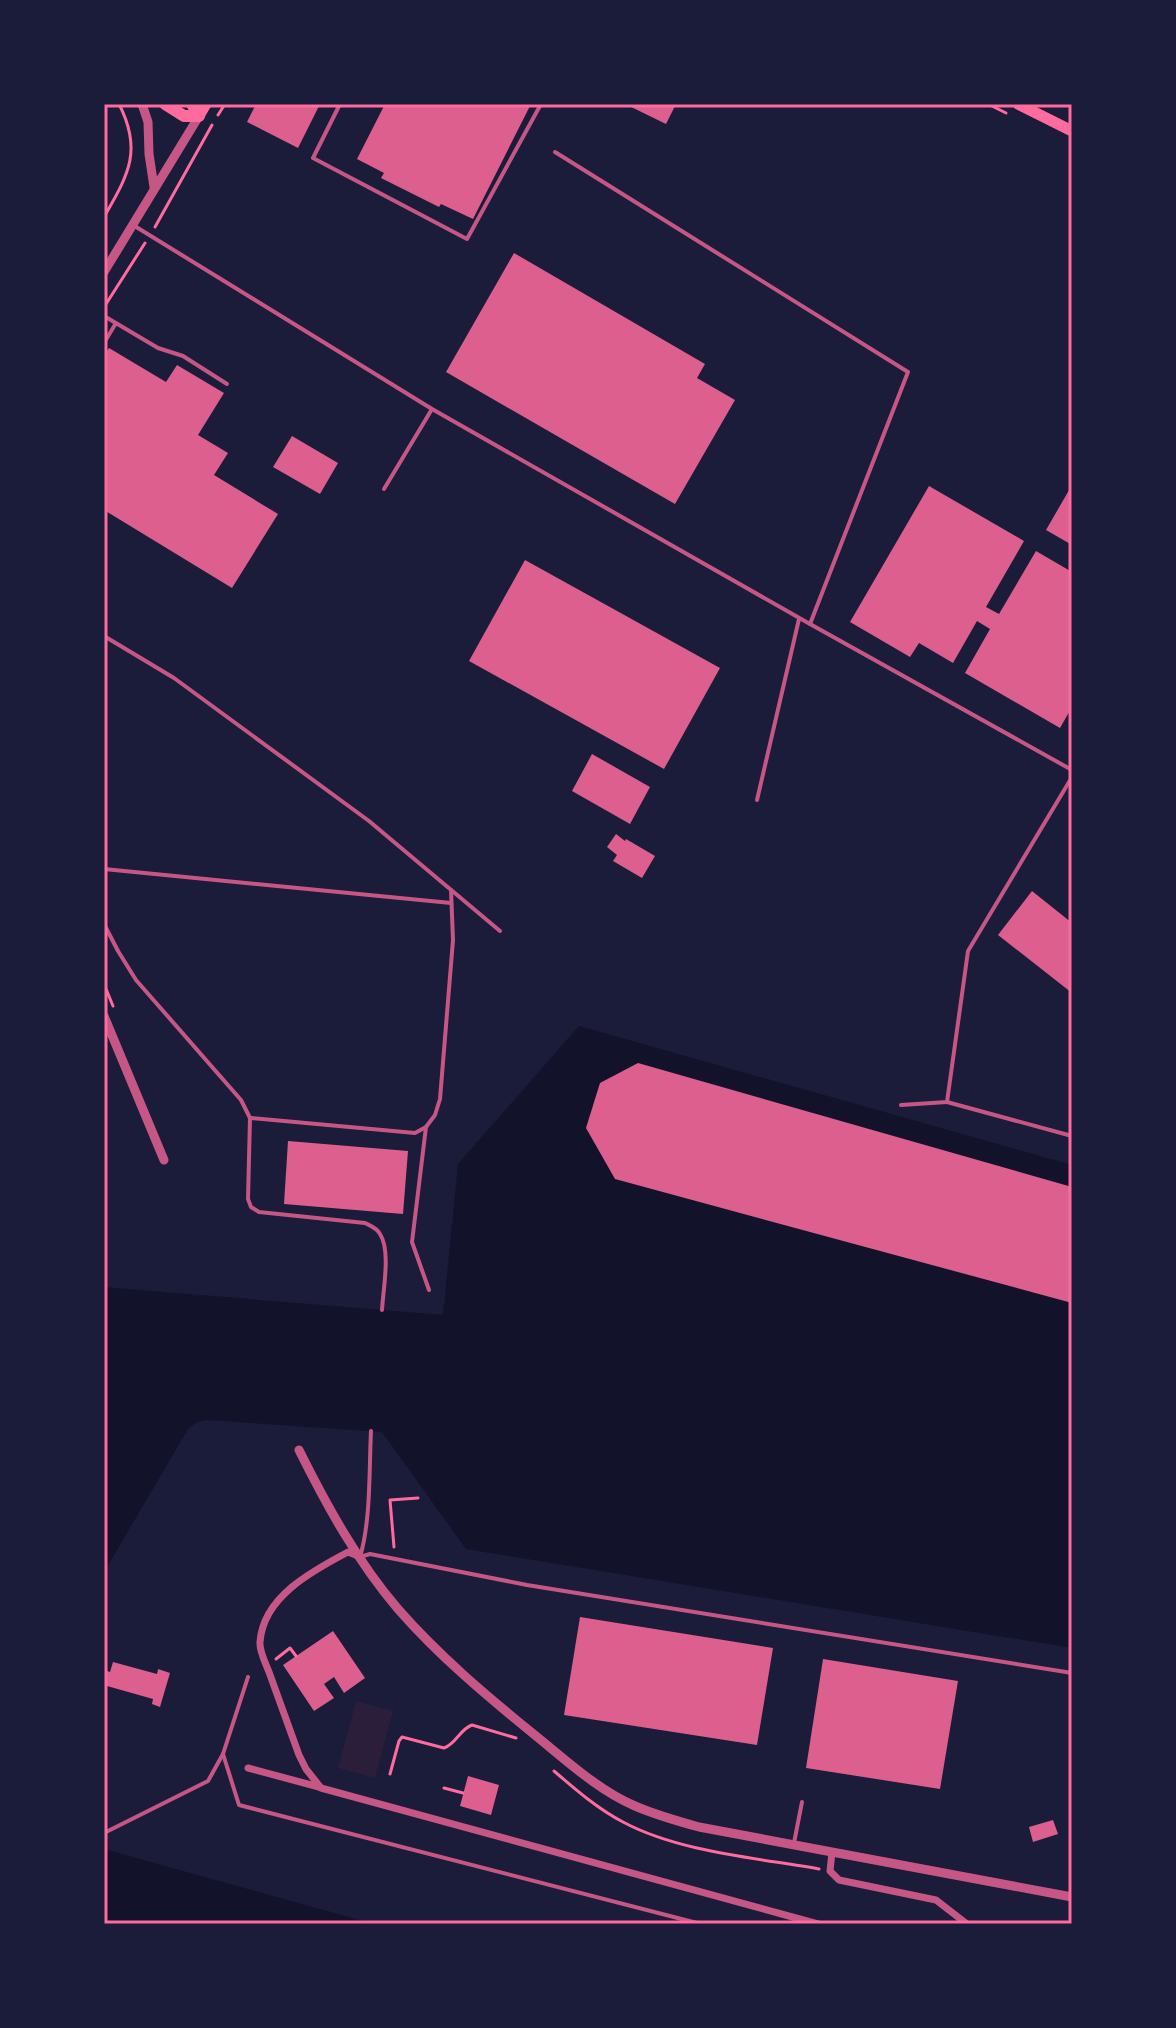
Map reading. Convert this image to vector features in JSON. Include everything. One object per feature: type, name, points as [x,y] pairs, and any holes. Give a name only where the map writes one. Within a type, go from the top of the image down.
[{"type":"main road","points":[[165,104],[184,116],[199,108]]},
{"type":"main road","points":[[1018,104],[1072,131]]},
{"type":"street","points":[[142,104],[148,122],[154,188]]},
{"type":"street","points":[[104,272],[199,108]]},
{"type":"street","points":[[104,1016],[164,1160]]},
{"type":"street","points":[[299,1450],[328,1508],[398,1609],[457,1669],[599,1786],[632,1805],[665,1818],[1072,1897]]},
{"type":"street","points":[[321,1788],[299,1755],[259,1645],[273,1605],[290,1588],[348,1552],[360,1557]]},
{"type":"street","points":[[248,1768],[818,1924]]},
{"type":"street","points":[[832,1852],[830,1871],[839,1880],[936,1900],[967,1924]]},
{"type":"lane","points":[[340,104],[313,158],[467,239],[541,104]]},
{"type":"lane","points":[[555,152],[908,372],[810,624]]},
{"type":"lane","points":[[133,225],[432,409],[1072,770]]},
{"type":"lane","points":[[104,316],[158,348],[183,356],[227,384]]},
{"type":"lane","points":[[104,343],[116,323]]},
{"type":"lane","points":[[384,489],[432,409]]},
{"type":"lane","points":[[757,800],[799,618]]},
{"type":"lane","points":[[104,636],[186,687],[369,821],[500,931]]},
{"type":"lane","points":[[947,1102],[968,951],[1072,777]]},
{"type":"lane","points":[[104,869],[451,903]]},
{"type":"lane","points":[[250,1118],[415,1133],[426,1127],[435,1115],[440,1099],[453,940],[451,890]]},
{"type":"lane","points":[[104,924],[136,980],[241,1100],[250,1118],[248,1199],[251,1207],[259,1212],[365,1223],[375,1227],[382,1236],[385,1249],[382,1310]]},
{"type":"lane","points":[[901,1105],[947,1102],[1072,1136]]},
{"type":"lane","points":[[426,1127],[412,1242],[429,1290]]},
{"type":"lane","points":[[360,1557],[366,1523],[371,1431]]},
{"type":"lane","points":[[360,1557],[370,1554],[527,1585],[1072,1673]]},
{"type":"lane","points":[[104,1833],[208,1781],[223,1754],[248,1677]]},
{"type":"lane","points":[[223,1754],[239,1805],[701,1924]]},
{"type":"lane","points":[[794,1845],[802,1802]]},
{"type":"path","points":[[104,217],[130,166],[132,149],[129,128],[119,104]]},
{"type":"path","points":[[219,115],[225,104]]},
{"type":"path","points":[[104,307],[150,236],[212,126]]},
{"type":"path","points":[[395,1559],[390,1500],[418,1498]]},
{"type":"path","points":[[267,1666],[290,1648],[296,1656]]},
{"type":"path","points":[[390,1774],[402,1737],[444,1748],[467,1726],[472,1725],[516,1738]]},
{"type":"path","points":[[444,1788],[463,1793]]},
{"type":"shaded area","points":[[579,1026],[1072,1165],[1072,1648],[466,1549],[382,1432],[207,1420],[197,1422],[188,1429],[104,1572],[104,1287],[443,1315],[458,1164]]},
{"type":"shaded area","points":[[356,1701],[393,1711],[375,1778],[338,1768]]},
{"type":"shaded area","points":[[104,1849],[374,1924],[104,1924]]},
{"type":"building","points":[[256,104],[320,104],[298,148],[247,122]]},
{"type":"building","points":[[385,104],[531,104],[473,219],[441,204],[439,207],[381,178],[384,173],[357,159]]},
{"type":"building","points":[[625,104],[676,104],[666,124]]},
{"type":"building","points":[[514,253],[705,364],[697,378],[735,400],[675,504],[446,372]]},
{"type":"building","points":[[109,348],[166,382],[177,365],[224,393],[198,435],[228,453],[214,475],[278,514],[232,588],[104,510],[104,356]]},
{"type":"building","points":[[292,436],[338,463],[320,494],[273,467]]},
{"type":"building","points":[[1072,485],[1072,545],[1046,530]]},
{"type":"building","points":[[929,486],[1024,541],[986,607],[999,614],[1036,551],[1072,572],[1072,707],[1060,728],[965,673],[990,629],[977,621],[953,663],[919,643],[910,657],[850,622]]},
{"type":"building","points":[[525,560],[720,668],[664,769],[469,661]]},
{"type":"building","points":[[592,754],[650,787],[630,824],[572,791]]},
{"type":"building","points":[[616,834],[655,856],[642,878],[613,861],[617,855],[607,847]]},
{"type":"building","points":[[1032,891],[1072,923],[1072,993],[998,935]]},
{"type":"building","points":[[638,1063],[1072,1187],[1072,1303],[615,1179],[586,1128],[600,1083]]},
{"type":"building","points":[[288,1141],[408,1151],[403,1214],[284,1204]]},
{"type":"building","points":[[580,1617],[773,1648],[757,1745],[564,1715]]},
{"type":"building","points":[[333,1631],[365,1678],[344,1693],[334,1677],[324,1684],[334,1698],[314,1711],[283,1665]]},
{"type":"building","points":[[823,1659],[958,1681],[940,1789],[806,1768]]},
{"type":"building","points":[[113,1662],[157,1674],[158,1669],[170,1673],[160,1707],[152,1704],[153,1699],[107,1686],[104,1670],[110,1672]]},
{"type":"building","points":[[468,1776],[499,1785],[491,1815],[460,1806]]},
{"type":"building","points":[[1053,1820],[1058,1834],[1033,1842],[1029,1827]]}]
